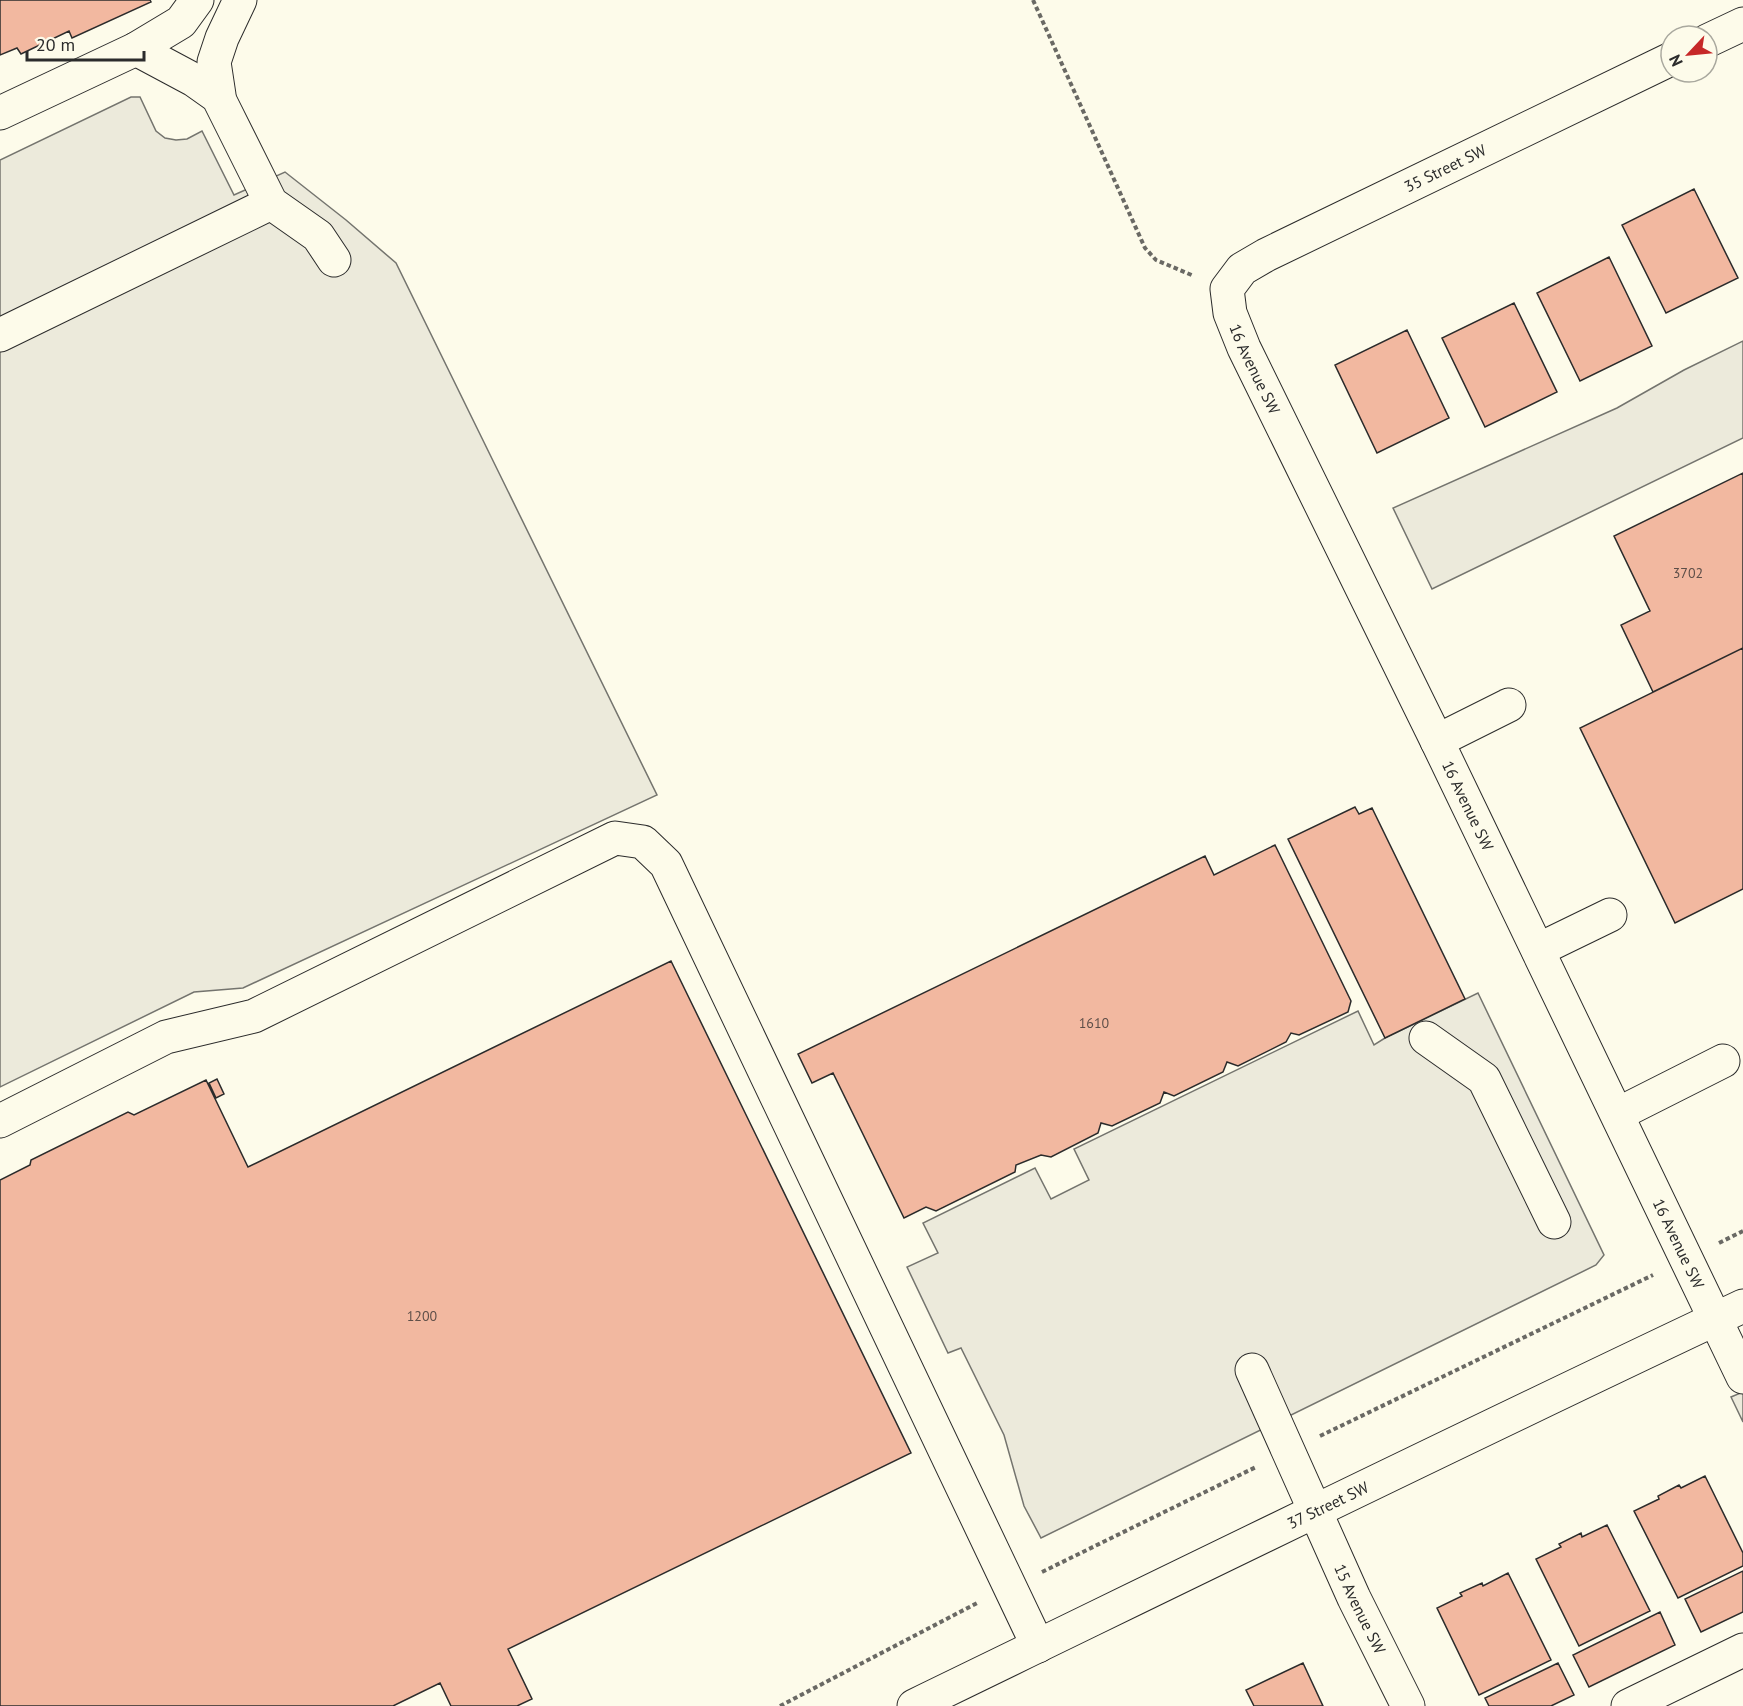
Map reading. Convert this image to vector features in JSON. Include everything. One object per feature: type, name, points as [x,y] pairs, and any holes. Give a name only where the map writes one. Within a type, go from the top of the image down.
[{"type":"street","points":[[0,113],[136,49],[181,22],[197,0]]},
{"type":"street","points":[[218,97],[214,62],[222,38],[240,0]]},
{"type":"street","points":[[1719,35],[1743,24]]},
{"type":"street","points":[[136,49],[194,80],[218,97],[271,203],[318,236],[334,260]]},
{"type":"street","name":"35 Street SW","points":[[1227,289],[1242,269],[1266,255],[1659,65]]},
{"type":"street","points":[[0,335],[271,203]]},
{"type":"street","name":"16 Avenue SW","points":[[1227,289],[1230,313],[1244,348],[1618,1114],[1686,1259],[1729,1313],[1743,1377]]},
{"type":"street","points":[[1437,741],[1509,705]]},
{"type":"street","points":[[0,1120],[166,1037],[254,1016],[615,838],[643,842],[666,864],[1038,1646]]},
{"type":"street","points":[[1538,950],[1610,915]]},
{"type":"street","points":[[1426,1038],[1484,1079],[1554,1222]]},
{"type":"street","points":[[1618,1114],[1723,1061]]},
{"type":"street","name":"37 Street SW","points":[[914,1706],[1616,1365],[1729,1313]]},
{"type":"street","name":"15 Avenue SW","points":[[1252,1370],[1354,1598],[1408,1706]]},
{"type":"street","points":[[1628,1706],[1743,1650]]},
{"type":"path","points":[[1033,0],[1145,248],[1156,260],[1227,289]]},
{"type":"path","points":[[780,1706],[944,1619],[1743,1231]]},
{"type":"shaded area","points":[[131,97],[140,97],[156,131],[165,138],[187,139],[202,131],[234,195],[285,172],[396,263],[657,795],[243,988],[194,992],[0,1087],[0,160]]},
{"type":"shaded area","points":[[1743,341],[1743,438],[1432,589],[1393,508],[1617,408],[1684,370]]},
{"type":"shaded area","points":[[1478,993],[1604,1255],[1596,1265],[1041,1538],[1024,1506],[1004,1435],[961,1348],[948,1353],[907,1267],[938,1253],[923,1223],[1035,1168],[1051,1199],[1089,1180],[1074,1149],[1358,1011],[1374,1045]]},
{"type":"shaded area","points":[[1743,1392],[1743,1422],[1731,1397]]},
{"type":"building","points":[[0,0],[150,0],[151,2],[72,38],[69,31],[21,54],[17,48],[0,55]]},
{"type":"building","points":[[1694,189],[1738,278],[1666,313],[1622,225]]},
{"type":"building","points":[[1609,257],[1652,346],[1580,381],[1537,293]]},
{"type":"building","points":[[1514,303],[1557,392],[1485,427],[1442,338]]},
{"type":"building","points":[[1407,330],[1449,418],[1377,453],[1335,365]]},
{"type":"building","points":[[1743,473],[1743,648],[1653,692],[1621,625],[1650,611],[1614,536]]},
{"type":"building","points":[[1743,648],[1743,889],[1675,923],[1580,728]]},
{"type":"building","points":[[1355,807],[1359,814],[1372,808],[1465,999],[1385,1038],[1288,839]]},
{"type":"building","points":[[1275,845],[1351,1001],[1348,1012],[1299,1035],[1291,1033],[1286,1042],[1238,1066],[1227,1062],[1223,1072],[1174,1096],[1164,1092],[1160,1103],[1112,1126],[1101,1123],[1098,1133],[1051,1157],[1041,1155],[1016,1165],[1015,1172],[936,1211],[926,1207],[904,1218],[833,1073],[812,1083],[798,1054],[1205,856],[1214,875]]},
{"type":"building","points":[[671,961],[911,1453],[508,1649],[532,1699],[517,1706],[451,1706],[440,1683],[393,1706],[0,1706],[0,1180],[30,1165],[31,1160],[128,1112],[134,1115],[206,1080],[248,1167]]},
{"type":"building","points":[[217,1079],[224,1094],[216,1098],[209,1083]]},
{"type":"building","points":[[1705,1476],[1743,1553],[1743,1566],[1678,1598],[1634,1511],[1659,1499],[1658,1496],[1679,1485],[1681,1488]]},
{"type":"building","points":[[1607,1525],[1650,1611],[1579,1646],[1536,1559],[1561,1547],[1559,1544],[1581,1533],[1582,1537]]},
{"type":"building","points":[[1743,1571],[1743,1612],[1701,1632],[1685,1599]]},
{"type":"building","points":[[1508,1573],[1551,1660],[1479,1695],[1437,1608],[1462,1596],[1460,1593],[1482,1583],[1483,1586]]},
{"type":"building","points":[[1660,1612],[1675,1645],[1589,1687],[1573,1655]]},
{"type":"building","points":[[1303,1663],[1323,1706],[1254,1706],[1246,1690]]},
{"type":"building","points":[[1558,1663],[1574,1695],[1551,1706],[1489,1706],[1485,1698]]}]
